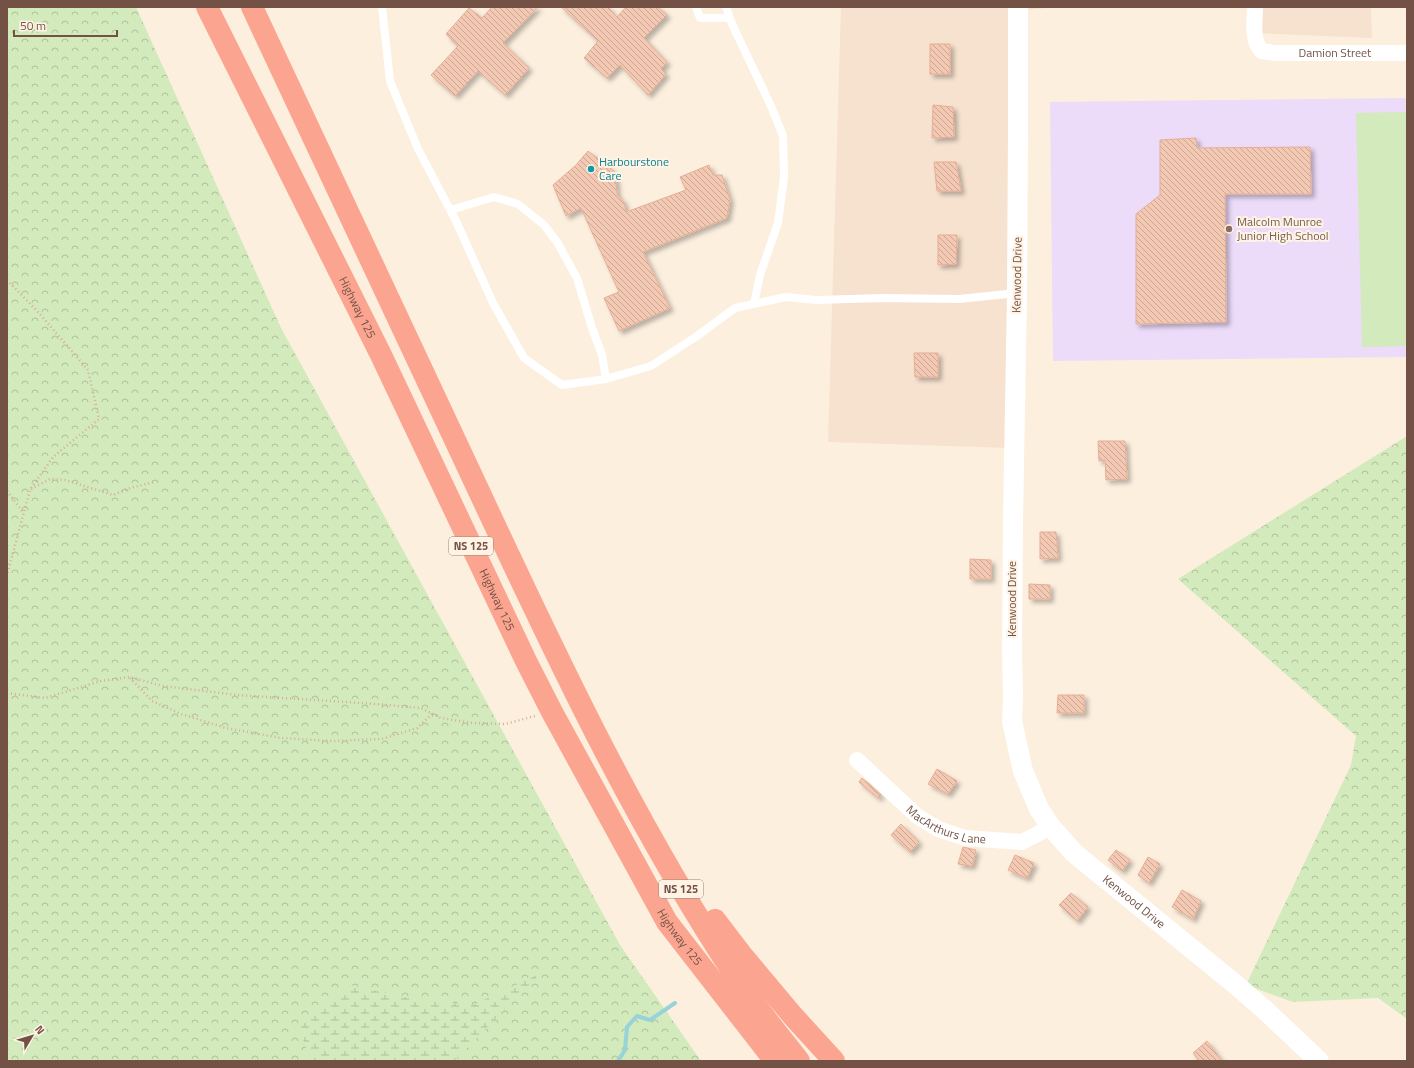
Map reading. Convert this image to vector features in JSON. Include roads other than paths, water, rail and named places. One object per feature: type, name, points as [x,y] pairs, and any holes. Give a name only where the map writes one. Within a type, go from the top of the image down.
[{"type":"highway","name":"Highway 125","points":[[207,7],[381,355],[526,661],[552,712],[667,922],[775,1061]]},
{"type":"highway","name":"Highway 125","points":[[252,7],[516,571],[610,763],[680,888],[727,963],[799,1061]]},
{"type":"highway","points":[[610,763],[720,926],[741,954],[793,1016],[834,1061]]},
{"type":"street","name":"Kenwood Drive","points":[[1018,7],[1017,293],[1012,521],[1012,721],[1023,771],[1039,809],[1051,827],[1074,853],[1235,984],[1319,1061]]},
{"type":"street","name":"Damion Street","points":[[1255,7],[1255,38],[1257,45],[1262,51],[1407,53]]},
{"type":"street","name":"MacArthurs Lane","points":[[857,760],[917,816],[948,834],[965,838],[1022,842],[1051,827]]},
{"type":"lane","points":[[382,7],[390,81],[418,149],[451,210],[493,304],[524,358],[562,385],[606,379],[651,366],[697,336],[735,308],[786,297],[816,300],[883,298],[960,299],[1017,293]]},
{"type":"lane","points":[[696,7],[700,18],[729,18]]},
{"type":"lane","points":[[726,7],[729,18],[771,106],[783,136],[784,177],[778,223],[760,275],[754,304]]},
{"type":"lane","points":[[451,210],[494,197],[518,204],[544,225],[557,242],[577,278],[602,355],[606,379]]},
{"type":"waterway","points":[[618,1061],[625,1050],[627,1027],[637,1016],[650,1020],[675,1003]]},
{"type":"place","name":"Harbourstone Care","points":[[591,169]]},
{"type":"place","name":"Malcolm Munroe Junior High School","points":[[1229,229]]}]
